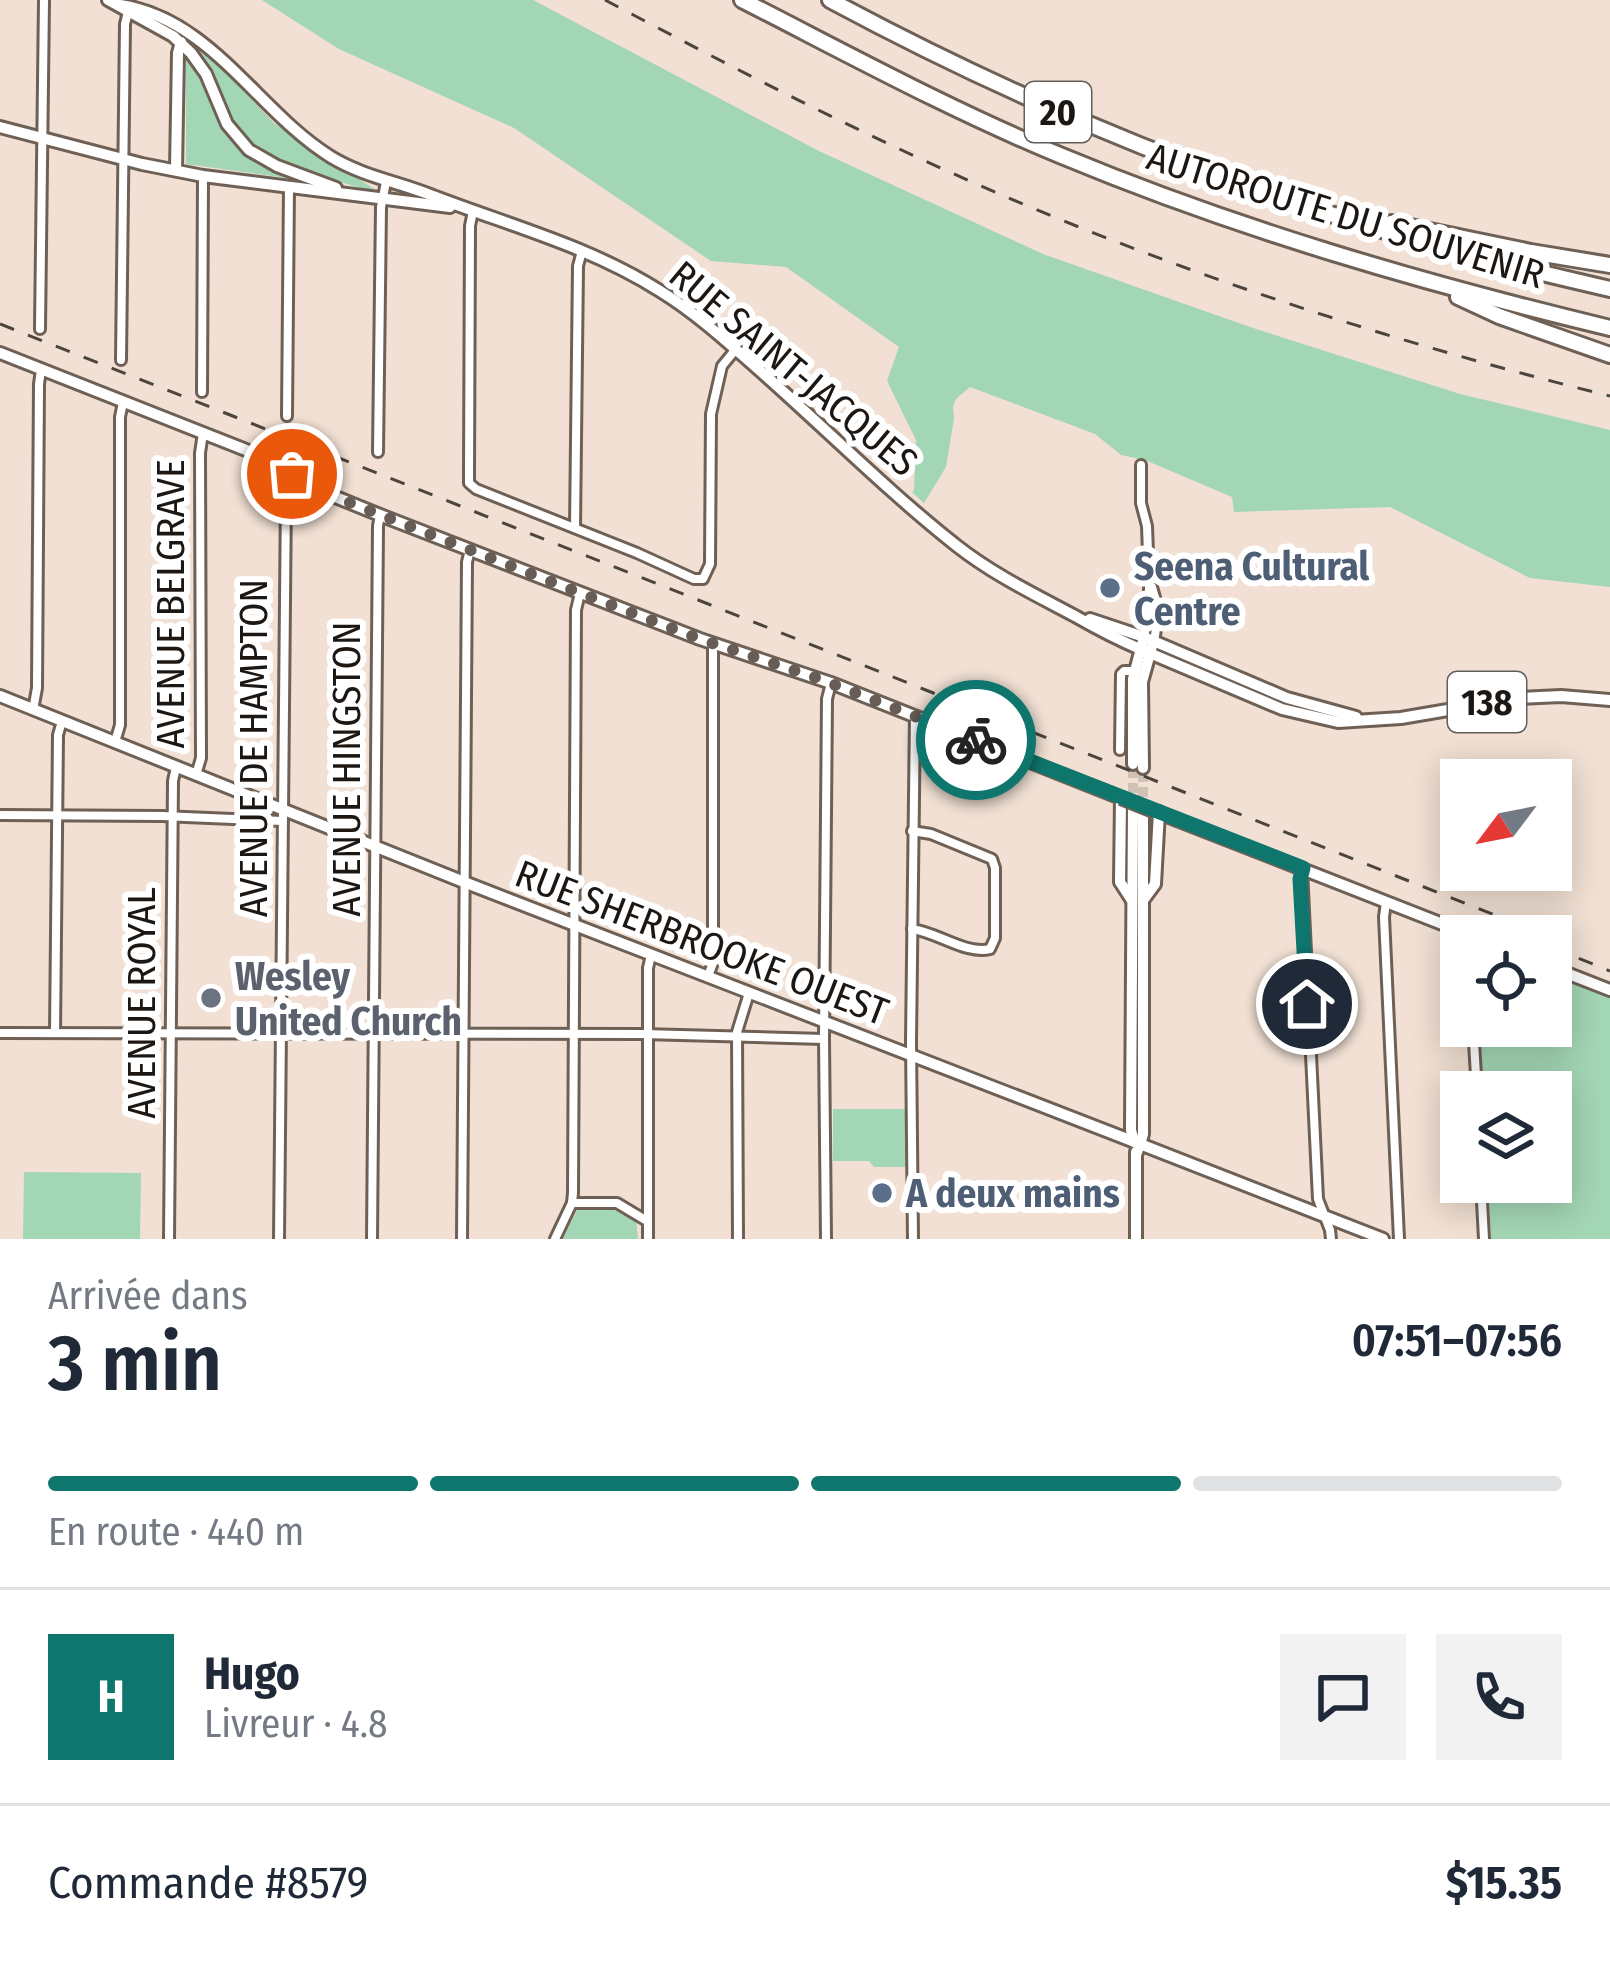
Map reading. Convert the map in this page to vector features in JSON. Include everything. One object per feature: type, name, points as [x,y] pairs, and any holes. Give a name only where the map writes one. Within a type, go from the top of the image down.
[{"type":"highway","name":"AUTOROUTE DU SOUVENIR","points":[[742,0],[930,96],[1075,162],[1227,220],[1426,281],[1610,328]]},
{"type":"highway","name":"AUTOROUTE DU SOUVENIR","points":[[830,0],[1057,112],[1187,164],[1460,252],[1610,289]]},
{"type":"highway","points":[[1295,201],[1610,265]]},
{"type":"highway","points":[[1426,281],[1499,316],[1610,355]]},
{"type":"main road","name":"RUE SAINT-JACQUES","points":[[122,6],[232,66],[278,117],[341,163],[535,230],[661,291],[736,349],[960,548],[1012,584],[1116,639],[1147,645],[1292,712],[1338,722],[1401,718],[1518,698],[1610,700]]},
{"type":"main road","points":[[176,170],[183,38]]},
{"type":"main road","name":"RUE SAINT-JACQUES","points":[[183,38],[202,67],[227,124],[249,150],[350,194],[459,207]]},
{"type":"main road","points":[[0,127],[203,176],[350,194]]},
{"type":"main road","points":[[0,353],[260,456],[328,494],[380,515],[713,644],[831,683],[1440,924]]},
{"type":"main road","points":[[1147,645],[1142,682],[1138,766],[1134,671],[1147,645]]},
{"type":"main road","name":"RUE SHERBROOKE OUEST","points":[[0,696],[282,815],[375,846],[1136,1147],[1383,1239]]},
{"type":"main road","points":[[1121,798],[1120,882],[1138,900]]},
{"type":"main road","points":[[1138,900],[1155,884],[1147,811]]},
{"type":"main road","points":[[1139,1238],[1136,1147],[1143,1135],[1138,900],[1147,811]]},
{"type":"main road","points":[[1572,975],[1610,990]]},
{"type":"street","points":[[40,329],[44,0]]},
{"type":"street","points":[[121,360],[122,6]]},
{"type":"street","points":[[202,392],[203,176]]},
{"type":"street","points":[[378,452],[386,182]]},
{"type":"street","points":[[287,416],[289,187]]},
{"type":"street","points":[[473,211],[469,483],[476,489],[694,579],[705,578],[710,567],[711,414],[722,366],[736,349]]},
{"type":"street","points":[[574,528],[578,266],[583,250]]},
{"type":"street","points":[[33,710],[41,370]]},
{"type":"street","points":[[115,742],[120,724],[123,402]]},
{"type":"street","name":"AVENUE BELGRAVE","points":[[196,775],[200,758],[203,433]]},
{"type":"street","points":[[1141,465],[1149,580],[1160,612],[1147,645]]},
{"type":"street","name":"AVENUE DE HAMPTON","points":[[279,1239],[286,494],[292,474]]},
{"type":"street","name":"AVENUE HINGSTON","points":[[372,1239],[380,515]]},
{"type":"street","points":[[462,1239],[470,550]]},
{"type":"street","points":[[555,1239],[572,1203],[576,606],[580,593]]},
{"type":"street","points":[[708,976],[712,963],[713,644]]},
{"type":"street","points":[[1120,750],[1121,674],[1134,671]]},
{"type":"street","points":[[826,1239],[827,699],[831,683]]},
{"type":"street","points":[[913,1239],[915,716]]},
{"type":"street","points":[[55,1033],[58,735],[62,721]]},
{"type":"street","name":"AVENUE ROYAL","points":[[169,1239],[176,767]]},
{"type":"street","points":[[0,815],[282,815]]},
{"type":"street","points":[[912,831],[931,834],[994,862],[995,938],[990,949],[980,951],[912,929]]},
{"type":"street","points":[[1303,868],[1318,1199],[1330,1239]]},
{"type":"street","points":[[1386,902],[1399,1239]]},
{"type":"street","points":[[648,1239],[651,955]]},
{"type":"street","points":[[738,1239],[736,1037],[749,993]]},
{"type":"street","points":[[0,1033],[649,1034],[824,1039]]},
{"type":"street","points":[[572,1203],[617,1203],[647,1221]]},
{"type":"street","points":[[1482,1203],[1484,1239]]},
{"type":"green space","points":[[262,0],[533,0],[819,151],[1043,254],[1460,394],[1610,430],[1610,587],[1530,578],[1390,507],[1234,512],[1232,497],[1145,460],[1121,455],[1095,434],[970,387],[953,406],[946,467],[924,503],[912,492],[916,440],[887,381],[899,347],[786,267],[711,261],[514,128],[339,49]]},
{"type":"green space","points":[[195,48],[225,71],[274,123],[373,192],[283,164],[252,147],[230,121]]},
{"type":"green space","points":[[186,55],[235,145],[262,164],[326,187],[186,164]]},
{"type":"green space","points":[[1572,981],[1610,996],[1610,1239],[1491,1239],[1489,1203],[1572,1203],[1572,1071],[1482,1071],[1480,1047],[1572,1047]]},
{"type":"green space","points":[[833,1109],[905,1109],[906,1167],[833,1161]]},
{"type":"green space","points":[[24,1172],[141,1173],[140,1239],[23,1239]]},
{"type":"green space","points":[[578,1208],[618,1209],[636,1218],[638,1239],[563,1239]]},
{"type":"tunnel","points":[[1133,764],[1133,808]]},
{"type":"tunnel","points":[[1143,768],[1143,812]]},
{"type":"railway","points":[[605,0],[879,139],[1128,246],[1367,329],[1610,396]]},
{"type":"railway","points":[[0,324],[1495,915]]},
{"type":"railway","points":[[1572,956],[1610,971]]},
{"type":"way so far","points":[[292,474],[335,497],[580,593],[976,740]]},
{"type":"place","name":"Seena Cultural Centre","points":[[1110,588]]},
{"type":"place","name":"Wesley United Church","points":[[211,998]]},
{"type":"place","name":"A deux mains","points":[[882,1193]]},
{"type":"route","points":[[976,740],[1303,868],[1307,1004]]}]
